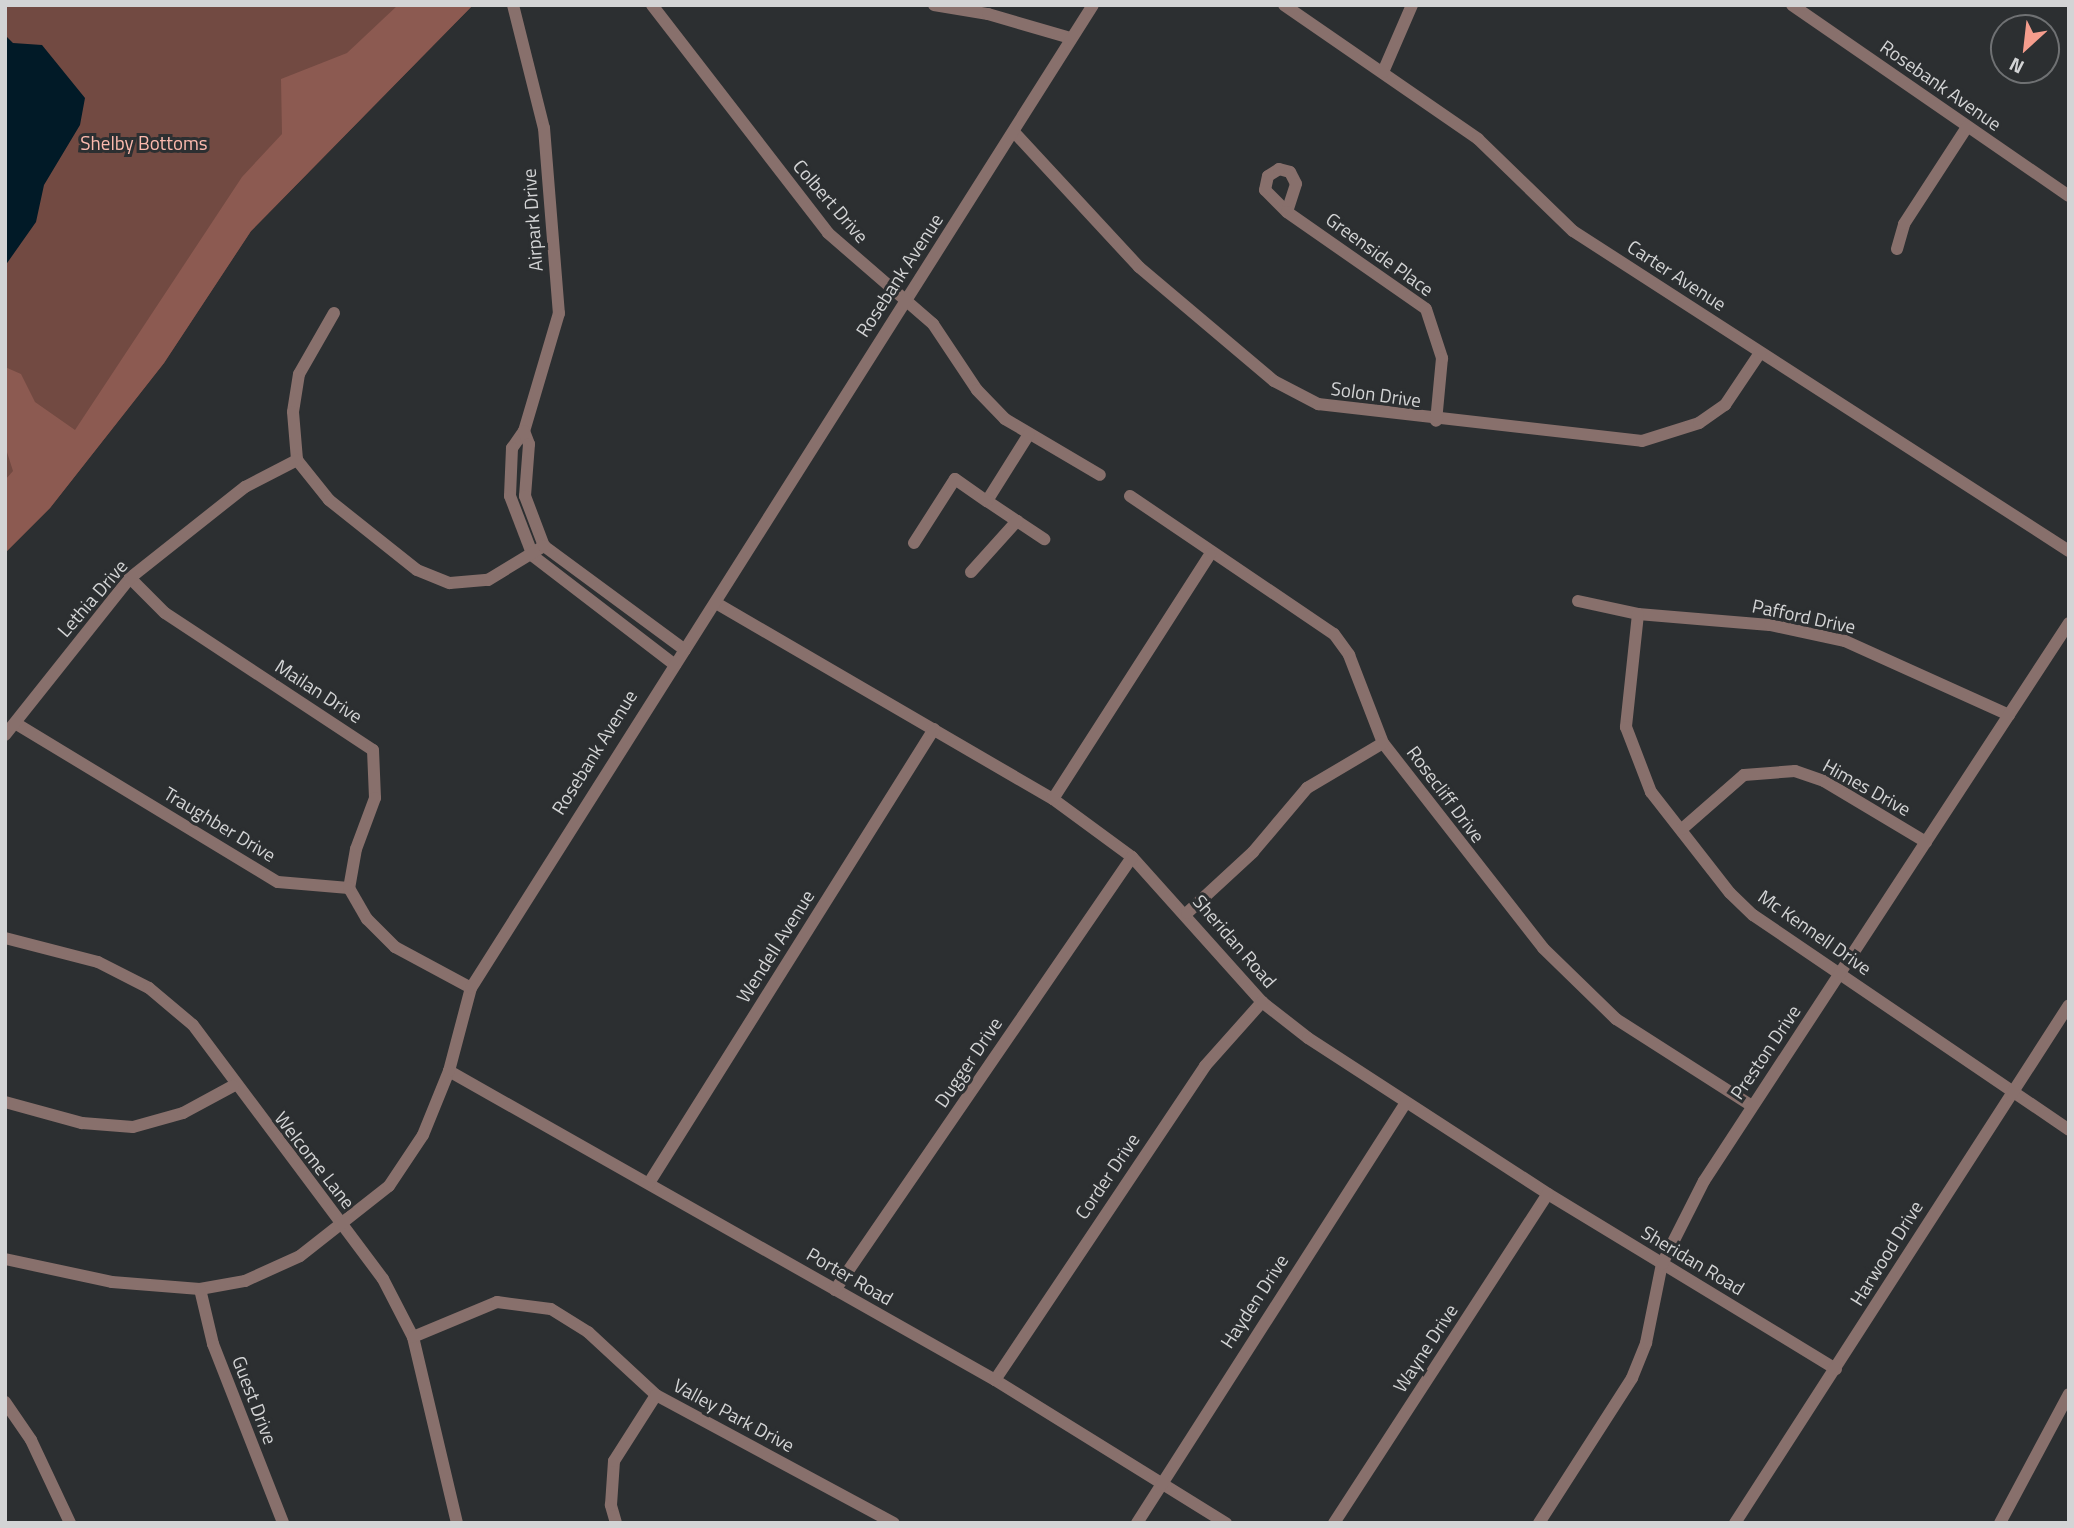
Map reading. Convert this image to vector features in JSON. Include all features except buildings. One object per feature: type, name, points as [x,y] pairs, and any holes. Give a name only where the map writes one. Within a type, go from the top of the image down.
[{"type":"street","name":"Airpark Drive","points":[[513,5],[544,128],[559,313],[524,431],[512,448],[510,496],[533,556]]},
{"type":"street","name":"Colbert Drive","points":[[652,5],[828,233],[933,324],[977,390],[1029,434],[1100,475]]},
{"type":"street","points":[[934,5],[988,14],[1070,38]]},
{"type":"street","name":"Rosebank Avenue","points":[[5,1259],[111,1282],[200,1289],[274,1269],[342,1226],[389,1186],[423,1135],[449,1071],[471,988],[1093,5]]},
{"type":"street","name":"Carter Avenue","points":[[1284,5],[1478,139],[1573,231],[2069,551]]},
{"type":"street","points":[[1384,72],[1412,5]]},
{"type":"street","name":"Rosebank Avenue","points":[[1792,5],[2069,196]]},
{"type":"street","points":[[1897,249],[1904,224],[1967,127]]},
{"type":"street","name":"Solon Drive","points":[[1014,132],[1139,267],[1289,391],[1347,412],[1642,441],[1671,435],[1725,405],[1760,353]]},
{"type":"street","name":"Greenside Place","points":[[1287,212],[1426,309],[1441,349],[1436,421]]},
{"type":"street","points":[[334,313],[299,374],[293,412],[297,460],[329,500],[417,570],[450,583],[488,580],[533,556],[544,546],[685,650]]},
{"type":"street","name":"Airpark Drive","points":[[524,431],[529,444],[525,496],[544,546]]},
{"type":"street","points":[[987,501],[1029,434]]},
{"type":"street","name":"Lethia Drive","points":[[5,735],[130,578],[245,487],[297,460]]},
{"type":"street","points":[[914,542],[955,480],[1044,539]]},
{"type":"street","name":"Rosecliff Drive","points":[[1130,496],[1210,554],[1334,634],[1349,655],[1383,743],[1475,866],[1584,991],[1616,1019],[1752,1106]]},
{"type":"street","points":[[971,572],[1017,521]]},
{"type":"street","points":[[1054,799],[1210,554]]},
{"type":"street","points":[[533,556],[675,665]]},
{"type":"street","name":"Mailan Drive","points":[[130,578],[165,613],[373,750],[375,798],[356,849],[349,888]]},
{"type":"street","name":"Pafford Drive","points":[[1578,601],[1638,614],[1770,625],[1845,641],[2009,715]]},
{"type":"street","name":"Sheridan Road","points":[[716,603],[1054,799],[1132,857],[1187,913],[1262,1002],[1406,1103],[1548,1194],[1836,1369]]},
{"type":"street","name":"Mc Kennell Drive","points":[[1638,614],[1626,727],[1651,792],[1753,915],[2069,1130]]},
{"type":"street","name":"Preston Drive","points":[[1539,1523],[1632,1378],[1646,1343],[1662,1264],[1691,1204],[1752,1106],[2069,624]]},
{"type":"street","name":"Traughber Drive","points":[[15,723],[278,881],[349,888]]},
{"type":"street","name":"Wendell Avenue","points":[[649,1183],[934,729]]},
{"type":"street","points":[[1187,913],[1253,852],[1307,788],[1383,743]]},
{"type":"street","name":"Himes Drive","points":[[1682,829],[1744,775],[1795,771],[1824,782],[1926,842]]},
{"type":"street","name":"Dugger Drive","points":[[835,1290],[1132,857]]},
{"type":"street","points":[[349,888],[367,919],[395,947],[471,988]]},
{"type":"street","name":"Welcome Lane","points":[[5,938],[98,962],[149,988],[193,1026],[233,1086],[383,1279],[413,1337],[457,1523]]},
{"type":"street","name":"Corder Drive","points":[[995,1380],[1205,1066],[1262,1002]]},
{"type":"street","name":"Harwood Drive","points":[[1735,1523],[2069,1004]]},
{"type":"street","name":"Porter Road","points":[[449,1071],[995,1380],[1226,1523]]},
{"type":"street","points":[[5,1102],[90,1125],[133,1127],[183,1114],[233,1086]]},
{"type":"street","name":"Hayden Drive","points":[[1137,1523],[1160,1480],[1406,1103]]},
{"type":"street","name":"Wayne Drive","points":[[1334,1523],[1548,1194]]},
{"type":"street","name":"Guest Drive","points":[[200,1289],[213,1344],[283,1523]]},
{"type":"street","name":"Valley Park Drive","points":[[413,1337],[497,1302],[551,1309],[588,1332],[656,1395],[894,1523]]},
{"type":"street","points":[[2000,1523],[2069,1394]]},
{"type":"street","points":[[616,1523],[611,1505],[614,1461],[656,1395]]},
{"type":"street","points":[[5,1402],[31,1440],[70,1523]]},
{"type":"green space","name":"Shelby Bottoms","points":[[5,5],[473,5],[251,231],[164,363],[50,508],[5,553]]},
{"type":"shaded area","points":[[398,5],[473,5],[251,231],[164,363],[50,508],[5,553],[5,480],[13,471],[5,446],[5,367],[21,374],[35,402],[75,430],[242,177],[282,134],[281,79],[347,53]]},
{"type":"water","points":[[7,37],[13,43],[42,45],[85,98],[80,125],[44,185],[36,222],[5,266]]}]
